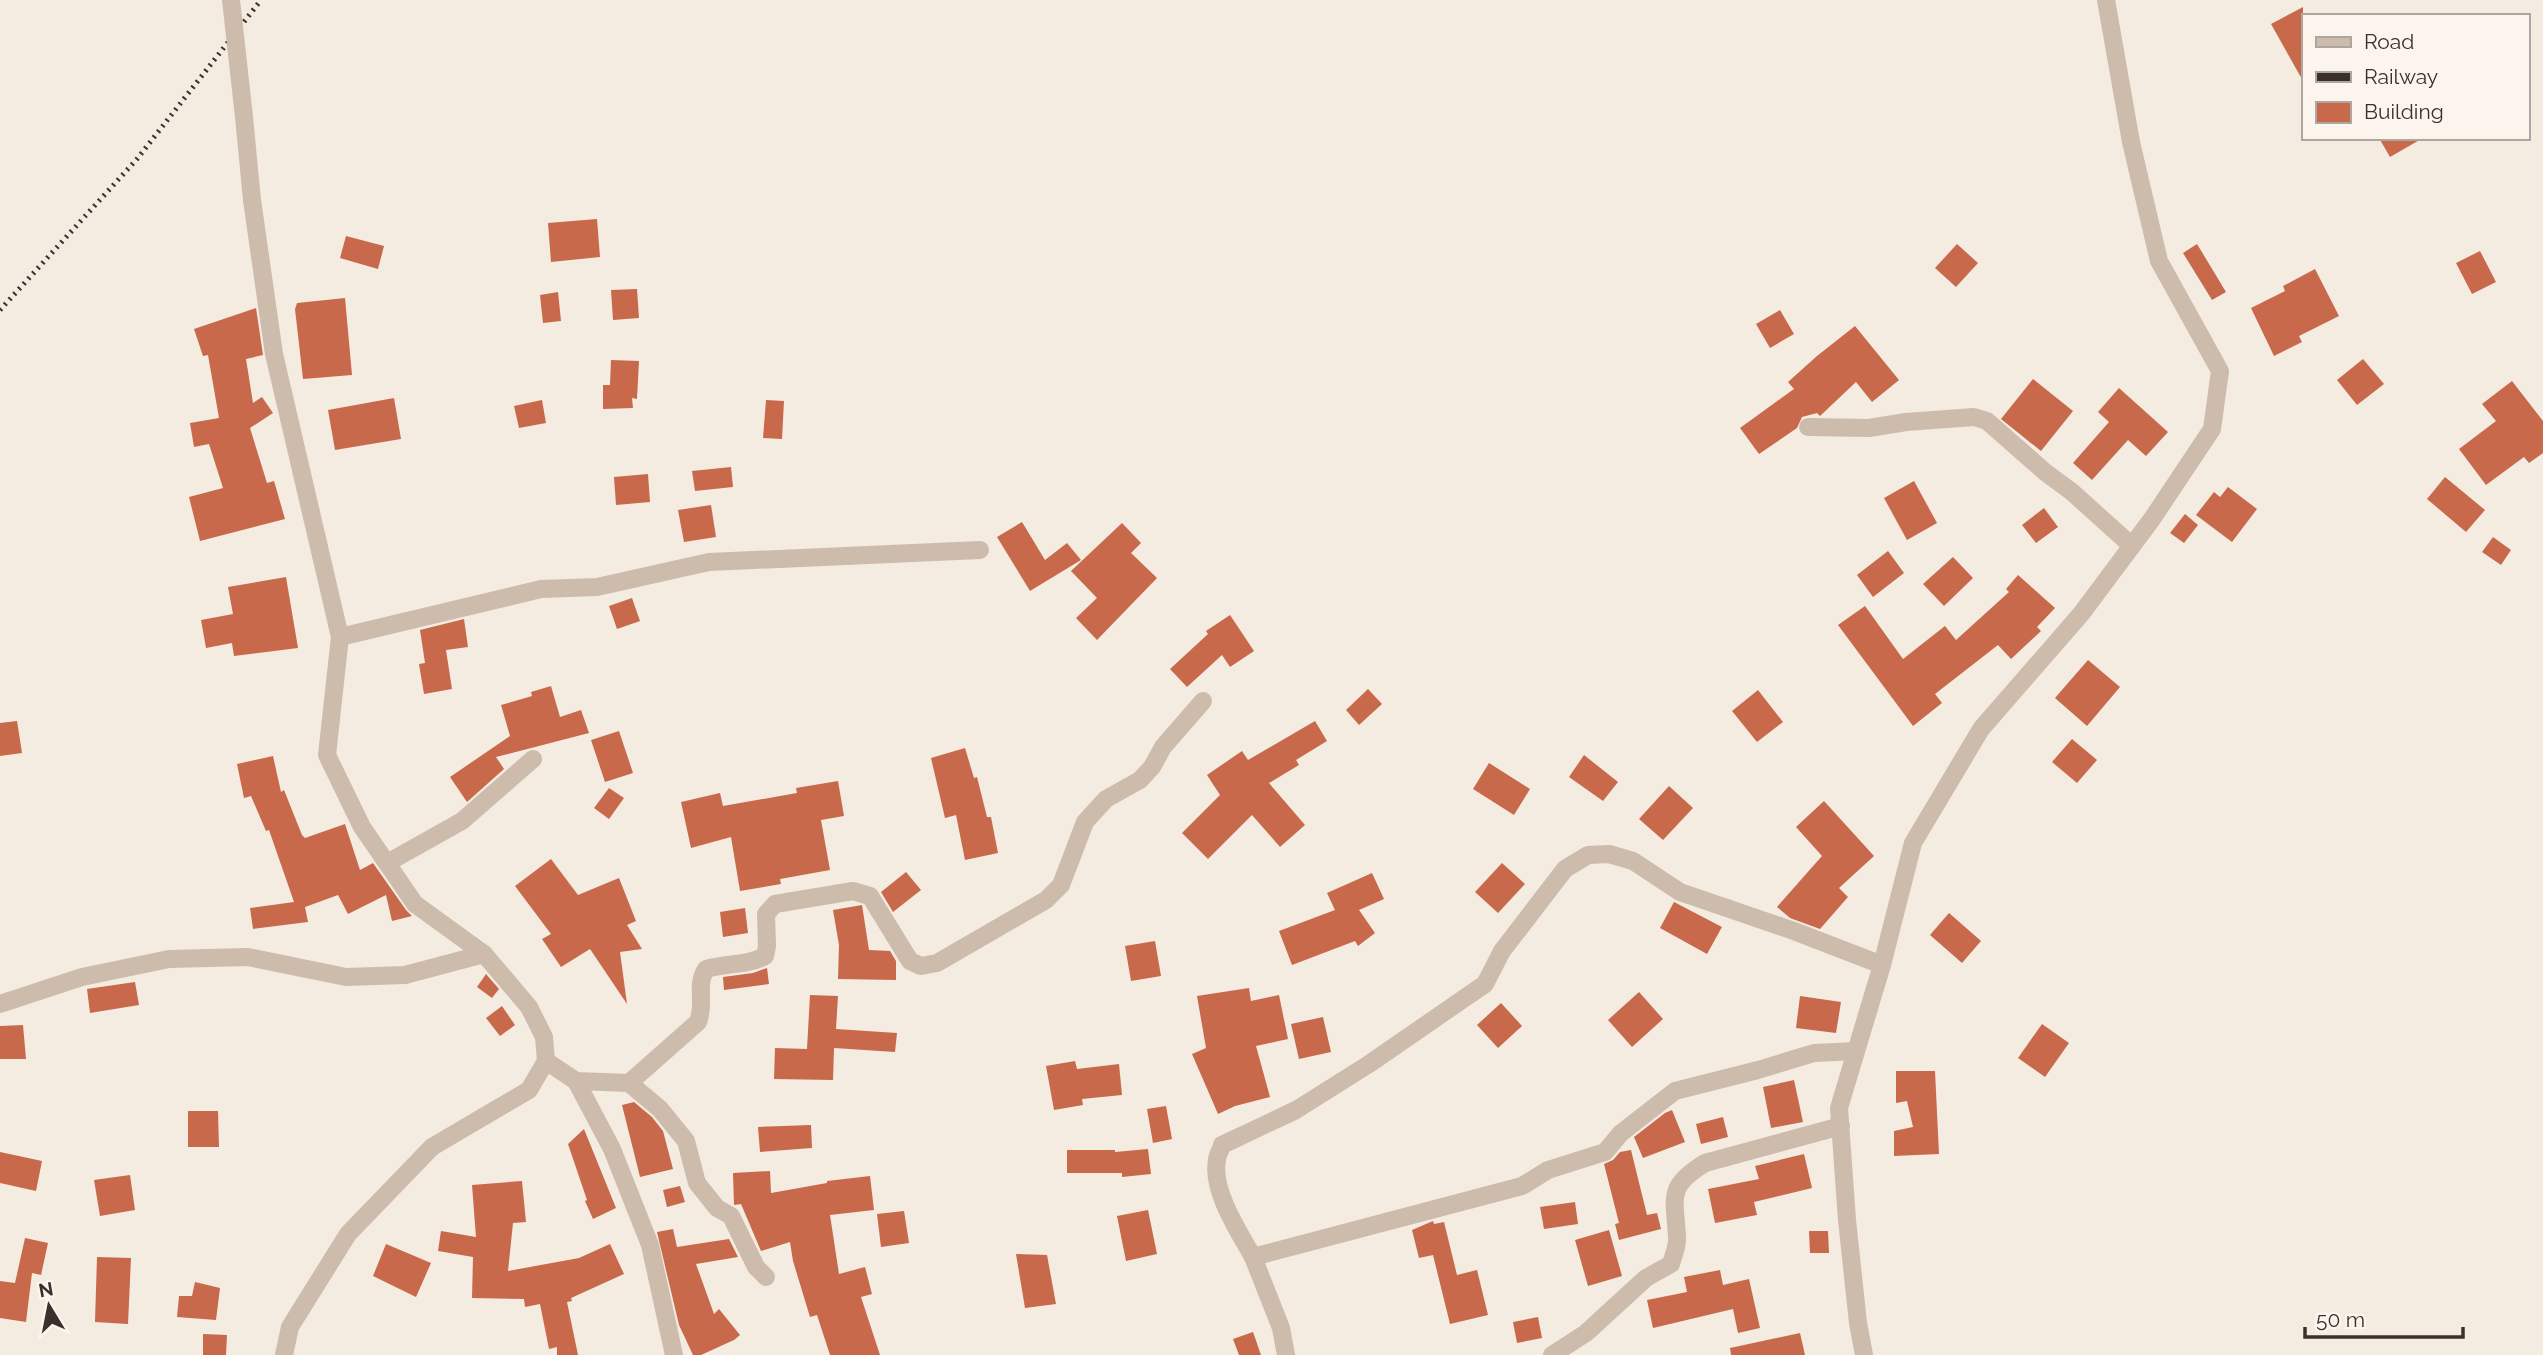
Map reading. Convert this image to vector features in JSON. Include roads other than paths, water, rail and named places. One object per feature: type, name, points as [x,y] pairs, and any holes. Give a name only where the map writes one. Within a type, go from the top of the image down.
[{"type":"street","points":[[231,0],[252,200],[274,354],[340,637],[327,755],[362,827],[415,904],[484,954],[529,1007],[544,1037],[546,1061],[529,1090],[432,1147],[348,1234],[290,1327],[284,1355]]},
{"type":"street","points":[[1864,1355],[1854,1284],[1839,1108],[1882,965],[1913,843],[1981,729],[2081,614],[2132,546],[2212,429],[2220,371],[2159,261],[2131,142],[2106,0]]},
{"type":"street","points":[[1808,426],[1869,428],[1906,422],[1974,417],[1987,421],[2132,546]]},
{"type":"street","points":[[340,637],[541,589],[597,587],[709,562],[980,550]]},
{"type":"street","points":[[629,1083],[698,1022],[704,1008],[700,979],[706,970],[753,962],[765,956],[768,946],[766,914],[775,904],[853,891],[870,896],[910,961],[921,966],[937,962],[1046,900],[1061,885],[1085,822],[1106,799],[1140,780],[1152,767],[1163,747],[1203,701]]},
{"type":"street","points":[[387,863],[462,821],[533,758]]},
{"type":"street","points":[[1286,1355],[1281,1328],[1253,1257],[1226,1208],[1217,1174],[1217,1160],[1222,1145],[1296,1110],[1369,1064],[1485,984],[1502,951],[1565,869],[1588,855],[1609,854],[1633,862],[1680,892],[1882,965]]},
{"type":"street","points":[[0,1004],[82,977],[169,959],[248,957],[346,977],[405,975],[484,954]]},
{"type":"street","points":[[1253,1257],[1522,1186],[1548,1170],[1605,1152],[1621,1133],[1675,1091],[1814,1053],[1856,1051]]},
{"type":"street","points":[[546,1061],[576,1081],[612,1149],[650,1245],[674,1355]]},
{"type":"street","points":[[576,1081],[629,1083],[660,1109],[686,1141],[697,1183],[717,1208],[731,1216],[756,1268],[766,1277]]},
{"type":"street","points":[[1552,1355],[1586,1333],[1646,1278],[1671,1264],[1678,1240],[1674,1214],[1675,1191],[1686,1175],[1705,1163],[1840,1126]]},
{"type":"railway","points":[[0,310],[137,159],[261,0]]}]
